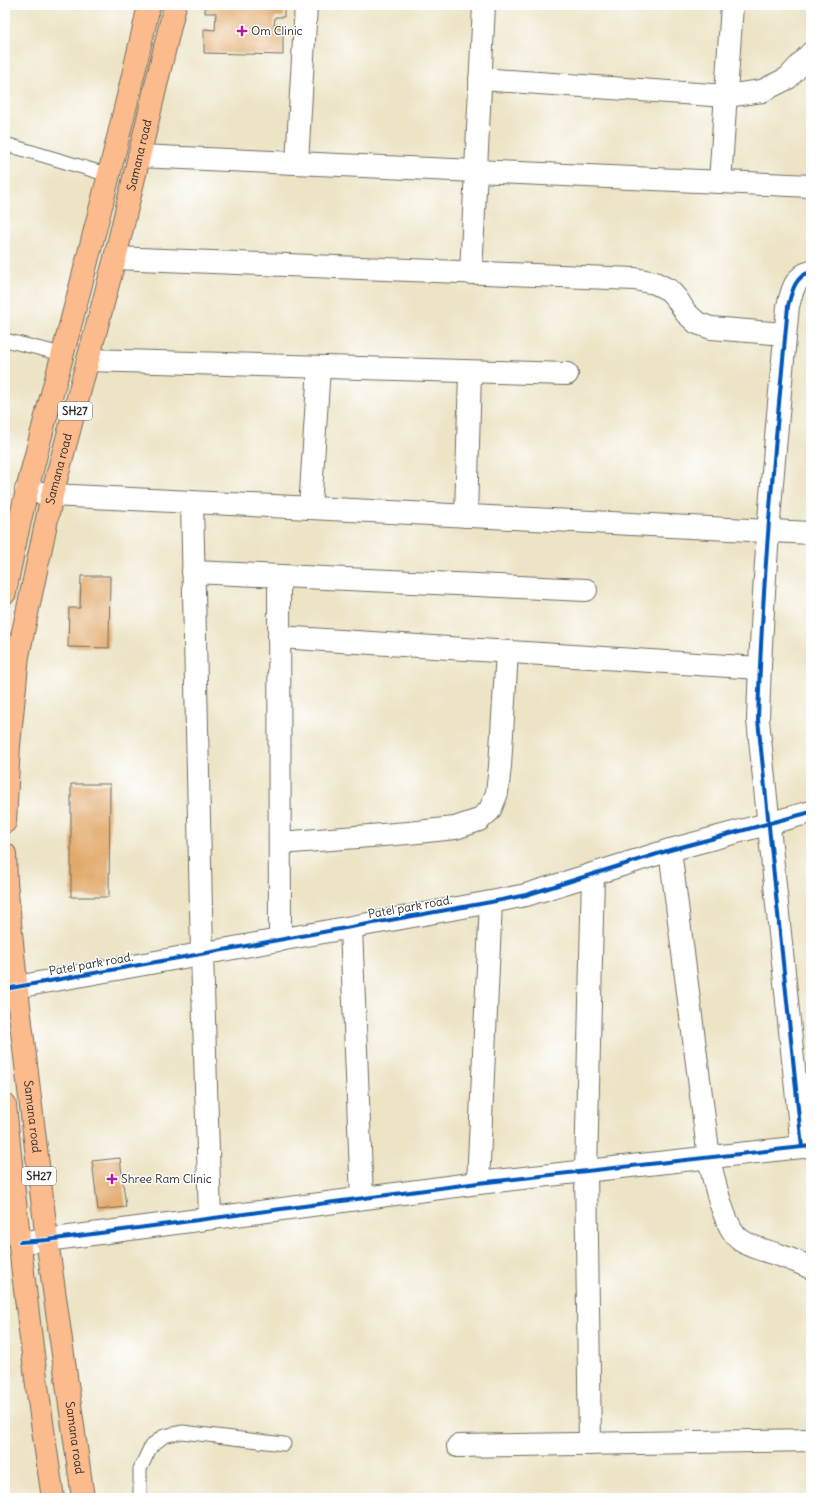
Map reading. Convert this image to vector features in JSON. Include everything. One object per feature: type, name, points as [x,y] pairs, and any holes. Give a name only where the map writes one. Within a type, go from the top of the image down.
[{"type":"main road","name":"Samana road","points":[[5,593],[26,490],[130,92],[149,5]]},
{"type":"main road","name":"Samana road","points":[[5,822],[9,745],[18,656],[52,496],[115,258],[175,5]]},
{"type":"main road","name":"Samana road","points":[[5,854],[11,989],[82,1498]]},
{"type":"main road","name":"SH27","points":[[5,1104],[22,1272],[53,1498]]},
{"type":"street","points":[[297,163],[306,5]]},
{"type":"street","points":[[471,273],[484,5]]},
{"type":"street","points":[[720,182],[732,5]]},
{"type":"street","points":[[480,80],[726,96],[762,91],[788,78],[811,54]]},
{"type":"street","points":[[139,156],[811,186]]},
{"type":"street","points":[[115,258],[635,279],[655,283],[669,290],[686,313],[697,323],[711,328],[785,334]]},
{"type":"street","points":[[20,1242],[47,1240],[478,1183],[807,1146],[768,823],[758,720],[759,668],[788,306],[793,286],[803,274],[811,272]]},
{"type":"street","points":[[88,360],[567,374]]},
{"type":"street","points":[[310,508],[319,367]]},
{"type":"street","points":[[466,516],[470,372]]},
{"type":"street","points":[[26,490],[52,496],[811,534]]},
{"type":"street","points":[[192,502],[202,954],[210,1218]]},
{"type":"street","points":[[193,572],[586,590]]},
{"type":"street","points":[[278,576],[280,940]]},
{"type":"street","points":[[279,636],[759,668]]},
{"type":"street","points":[[280,843],[455,828],[479,820],[490,810],[496,793],[499,773],[507,652]]},
{"type":"street","name":"Patel park road.","points":[[11,989],[526,895],[670,850],[811,812]]},
{"type":"street","points":[[670,850],[709,1158],[718,1198],[728,1223],[740,1240],[754,1247],[780,1255],[811,1268]]},
{"type":"street","points":[[590,1444],[586,1172],[593,874]]},
{"type":"street","points":[[478,1183],[491,902]]},
{"type":"street","points":[[351,928],[362,1198]]},
{"type":"street","points":[[458,1446],[811,1440]]},
{"type":"lane","points":[[5,144],[109,174]]},
{"type":"lane","points":[[5,340],[62,354]]},
{"type":"lane","points":[[140,1498],[140,1469],[151,1446],[164,1436],[182,1432],[284,1444]]},
{"type":"building","points":[[205,5],[284,5],[284,17],[275,17],[274,27],[283,27],[283,55],[204,53],[204,29],[215,30],[216,13],[205,13]]},
{"type":"building","points":[[81,576],[110,576],[109,648],[68,647],[69,608],[80,608]]},
{"type":"building","points":[[71,784],[110,784],[109,897],[71,897]]},
{"type":"building","points":[[120,1158],[126,1207],[98,1210],[92,1161]]},
{"type":"cycle path","points":[[802,1147],[758,720],[766,565],[788,306],[795,285],[801,277],[811,272]]},
{"type":"cycle path","points":[[5,989],[526,895],[670,850],[811,812]]},
{"type":"cycle path","points":[[20,1242],[47,1240],[478,1183],[811,1146]]},
{"type":"place","name":"Om Clinic","points":[[242,31]]},
{"type":"place","name":"Shree Ram Clinic","points":[[112,1179]]}]
